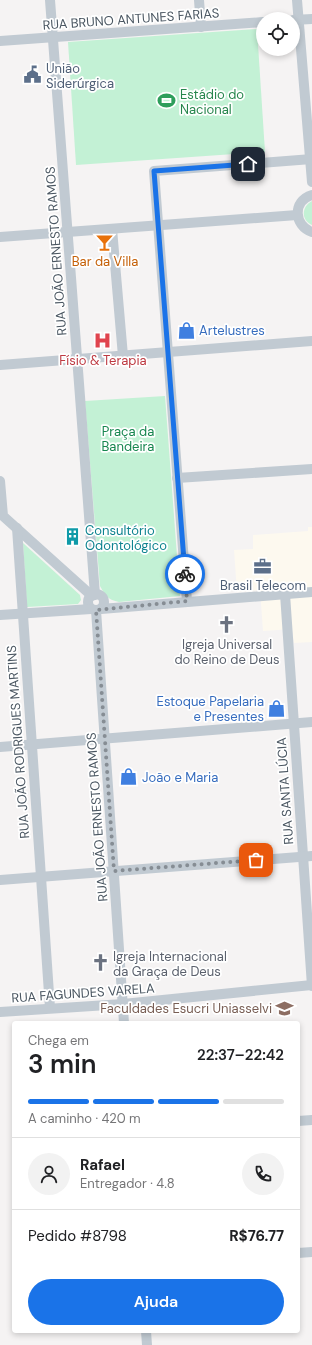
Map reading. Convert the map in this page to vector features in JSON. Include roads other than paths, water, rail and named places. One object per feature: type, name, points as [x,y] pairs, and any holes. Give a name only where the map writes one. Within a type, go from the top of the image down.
[{"type":"street","name":"RUA JOÃO ERNESTO RAMOS","points":[[50,0],[96,603],[124,1021]]},
{"type":"street","points":[[199,0],[201,27]]},
{"type":"street","points":[[296,12],[297,0]]},
{"type":"street","points":[[300,20],[312,19]]},
{"type":"street","name":"RUA BRUNO ANTUNES FARIAS","points":[[0,41],[256,23]]},
{"type":"street","points":[[300,56],[311,159],[312,182]]},
{"type":"street","points":[[187,601],[154,171],[311,159]]},
{"type":"street","points":[[312,195],[300,203],[297,214],[301,225],[312,232]]},
{"type":"street","points":[[0,237],[297,214]]},
{"type":"street","points":[[112,229],[123,356]]},
{"type":"street","points":[[0,365],[312,341]]},
{"type":"street","points":[[177,478],[312,468]]},
{"type":"street","points":[[0,481],[3,516],[96,603]]},
{"type":"street","name":"RUA JOÃO RODRIGUES MARTINS","points":[[16,528],[50,1008]]},
{"type":"street","points":[[0,616],[96,603],[116,607],[312,592]]},
{"type":"street","name":"RUA SANTA LÚCIA","points":[[285,594],[294,724],[308,857],[312,985]]},
{"type":"street","points":[[0,747],[312,722]]},
{"type":"street","points":[[0,880],[308,857]]},
{"type":"street","name":"RUA FAGUNDES VARELA","points":[[0,1012],[123,1004],[312,985]]},
{"type":"street","points":[[300,1121],[312,1120]]},
{"type":"street","points":[[300,1253],[312,1252]]},
{"type":"street","points":[[146,1333],[147,1345]]},
{"type":"place","name":"União Siderúrgica","points":[[33,75]]},
{"type":"place","name":"Estádio do Nacional","points":[[167,101]]},
{"type":"place","name":"Bar da Villa","points":[[105,242]]},
{"type":"place","name":"Artelustres","points":[[186,330]]},
{"type":"place","name":"Físio & Terapia","points":[[103,341]]},
{"type":"place","name":"Consultório Odontológico","points":[[72,537]]},
{"type":"place","name":"Brasil Telecom","points":[[263,566]]},
{"type":"place","name":"Igreja Universal do Reino de Deus","points":[[227,625]]},
{"type":"place","name":"Estoque Papelaria e Presentes","points":[[277,708]]},
{"type":"place","name":"João e Maria","points":[[129,777]]},
{"type":"place","name":"Igreja Internacional da Graça de Deus","points":[[100,963]]},
{"type":"place","name":"Faculdades Esucri Uniasselvi","points":[[285,1008]]},
{"type":"park label","name":"Praça da Bandeira","points":[[128,438]]}]
